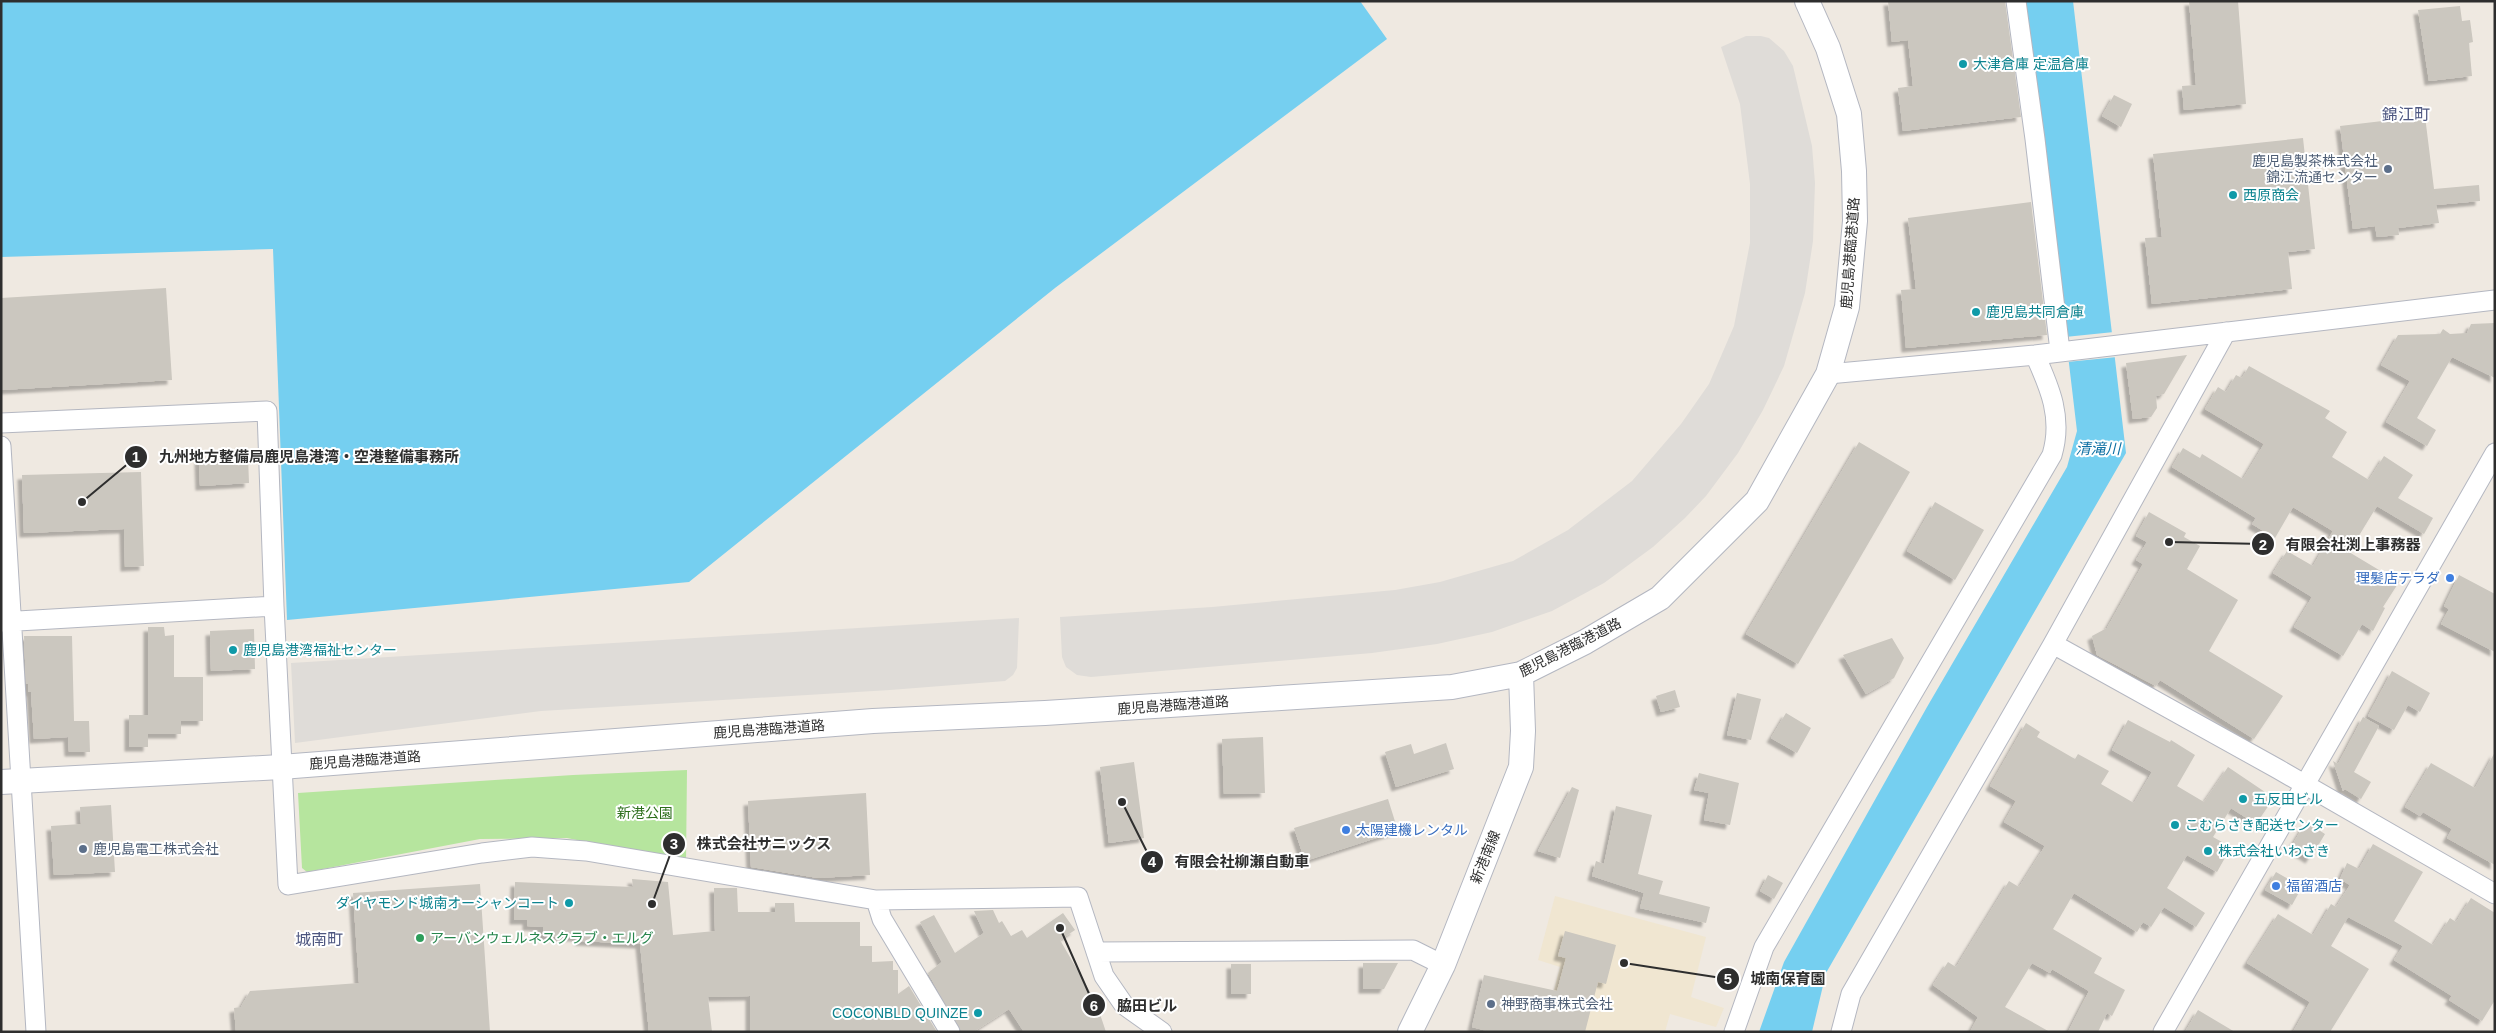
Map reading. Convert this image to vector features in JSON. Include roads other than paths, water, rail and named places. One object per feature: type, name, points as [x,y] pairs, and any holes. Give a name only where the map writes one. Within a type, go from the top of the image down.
[{"type":"street","name":"鹿児島港臨港道路","points":[[10,782],[281,767],[873,721],[1044,713],[1446,687],[1520,674],[1585,642],[1660,598],[1757,501],[1828,374],[1847,307],[1855,221],[1854,171],[1849,114],[1828,48],[1807,1]]},
{"type":"street","points":[[2016,1],[2035,139],[2060,352]]},
{"type":"street","points":[[1828,374],[2036,355],[2495,300]]},
{"type":"street","points":[[1841,1032],[1851,994],[2053,644],[2226,332]]},
{"type":"street","points":[[1734,1032],[1764,947],[2052,455],[2057,437],[2052,391],[2036,355]]},
{"type":"street","points":[[1,423],[266,411],[281,767],[288,885],[482,853],[532,848],[586,851],[876,900],[1078,897],[1104,976],[1124,1005],[1162,1032]]},
{"type":"street","points":[[1,446],[10,782],[36,1032]]},
{"type":"street","points":[[2163,1032],[2495,453]]},
{"type":"street","points":[[6,621],[274,606]]},
{"type":"street","points":[[2053,644],[2306,785],[2495,894]]},
{"type":"street","name":"新港南線","points":[[1410,1032],[1443,966],[1521,767],[1523,731],[1520,674]]},
{"type":"street","points":[[876,900],[882,919],[950,1032]]},
{"type":"street","points":[[1096,952],[1413,950],[1443,966]]},
{"type":"water","points":[[1,1],[1360,1],[1387,39],[1055,288],[689,582],[287,620],[273,249],[1,257]]},
{"type":"water","name":"清滝川","points":[[2026,1],[2073,1],[2126,453],[1826,973],[1812,1032],[1759,1032],[1784,962],[1927,707],[2067,467],[2077,431]]},
{"type":"place","name":"大津倉庫 定温倉庫","points":[[1963,64]]},
{"type":"place","name":"鹿児島製茶株式会社 錦江流通センター","points":[[2388,169]]},
{"type":"place","name":"西原商会","points":[[2233,195]]},
{"type":"place","name":"鹿児島共同倉庫","points":[[1976,312]]},
{"type":"place","name":"九州地方整備局鹿児島港湾・空港整備事務所","points":[[82,502]]},
{"type":"place","name":"有限会社渕上事務器","points":[[2169,542]]},
{"type":"place","name":"理髪店テラダ","points":[[2450,578]]},
{"type":"place","name":"鹿児島港湾福祉センター","points":[[233,650]]},
{"type":"place","name":"五反田ビル","points":[[2243,799]]},
{"type":"place","name":"有限会社柳瀬自動車","points":[[1122,802]]},
{"type":"place","name":"こむらさき配送センター","points":[[2175,825]]},
{"type":"place","name":"太陽建機レンタル","points":[[1346,830]]},
{"type":"place","name":"鹿児島電工株式会社","points":[[83,849]]},
{"type":"place","name":"株式会社いわさき","points":[[2208,851]]},
{"type":"place","name":"福留酒店","points":[[2276,886]]},
{"type":"place","name":"ダイヤモンド城南オーシャンコート","points":[[569,903]]},
{"type":"place","name":"株式会社サニックス","points":[[652,904]]},
{"type":"place","name":"脇田ビル","points":[[1060,928]]},
{"type":"place","name":"アーバンウェルネスクラブ・エルグ","points":[[420,938]]},
{"type":"place","name":"城南保育園","points":[[1624,963]]},
{"type":"place","name":"神野商事株式会社","points":[[1491,1004]]},
{"type":"place","name":"COCONBLD QUINZE","points":[[978,1013]]},
{"type":"district","name":"錦江町","points":[[2406,114]]},
{"type":"district","name":"城南町","points":[[319,939]]},
{"type":"park label","name":"新港公園","points":[[645,813]]}]
